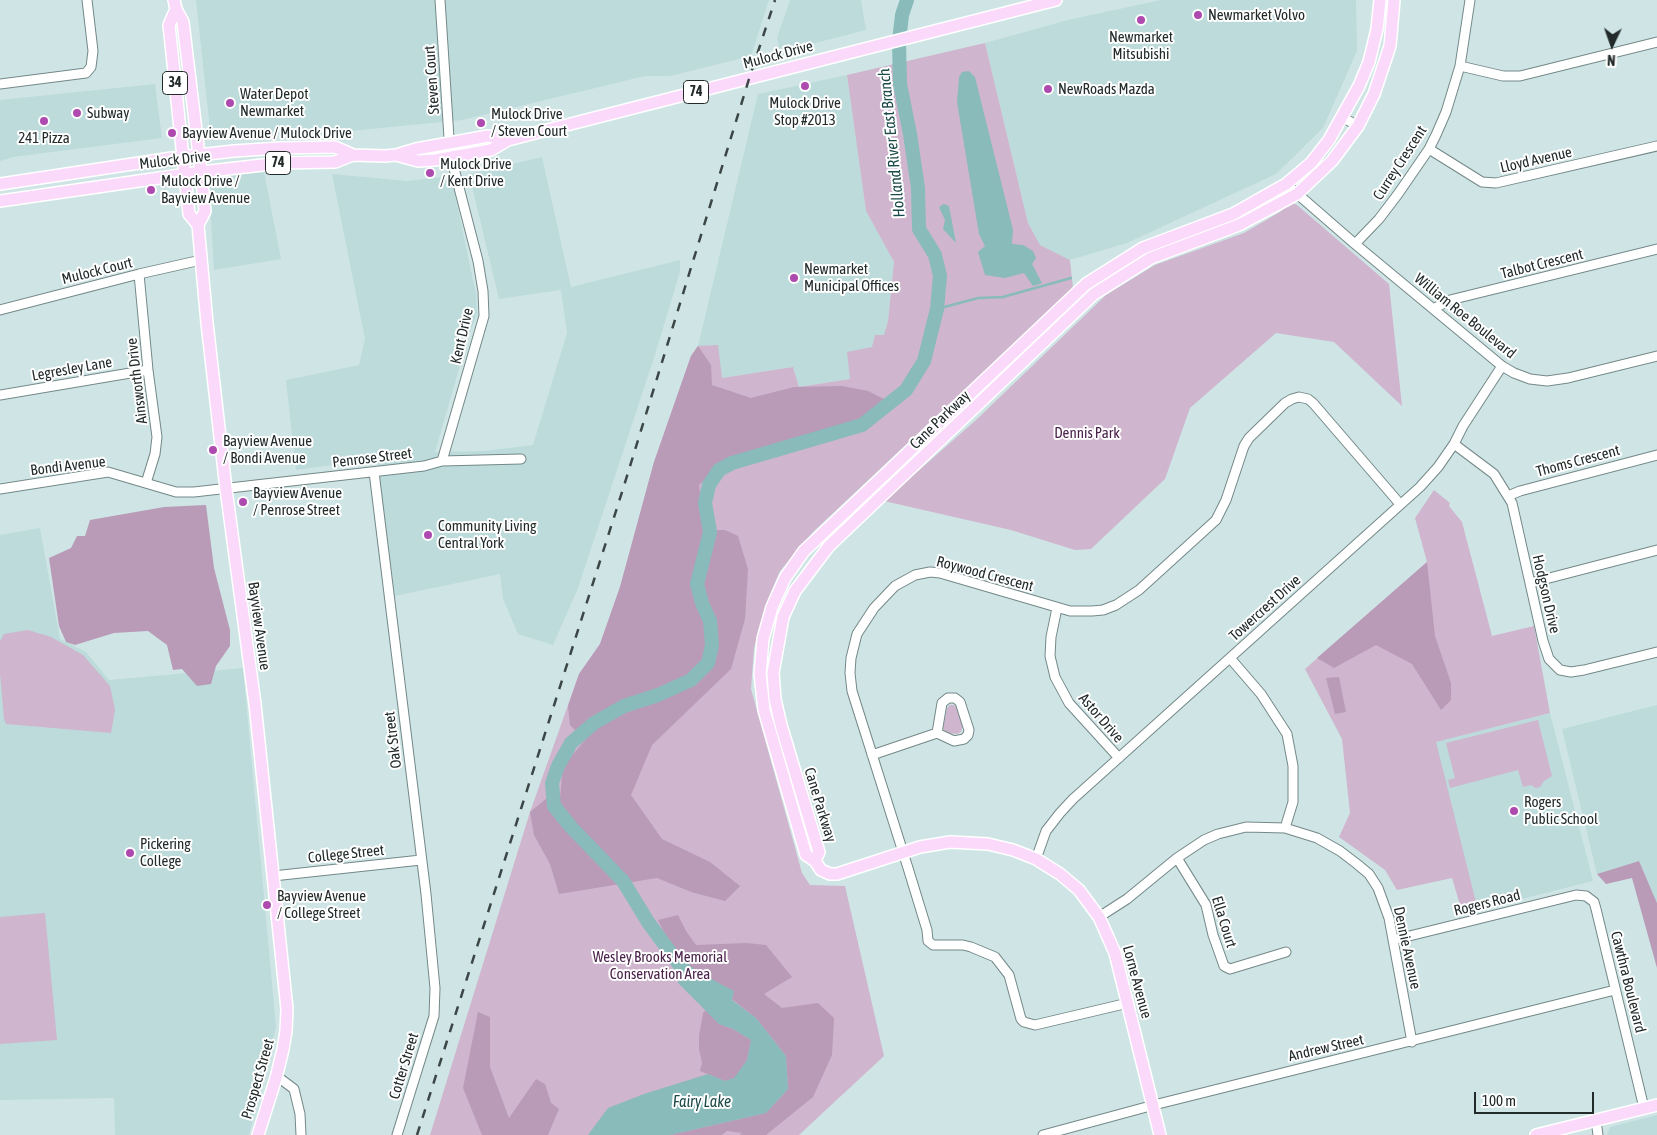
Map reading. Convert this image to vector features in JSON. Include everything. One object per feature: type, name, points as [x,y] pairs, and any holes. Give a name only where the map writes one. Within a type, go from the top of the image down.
[{"type":"main road","name":"Mulock Drive","points":[[0,184],[183,157],[280,148],[335,148],[353,155],[396,155],[418,161],[452,158],[491,150],[508,140],[1056,0]]},
{"type":"main road","name":"Cane Parkway","points":[[1380,0],[1377,29],[1369,62],[1359,86],[1329,140],[1311,163],[1286,184],[1233,214],[1143,248],[1086,284],[804,551],[785,578],[772,606],[763,639],[760,674],[764,710],[806,855],[815,861],[820,852],[780,725],[775,699],[774,673],[783,617],[795,591],[829,546],[1094,294],[1151,258],[1239,225],[1297,194],[1332,161],[1358,126],[1374,94],[1390,46],[1394,0]]},
{"type":"main road","name":"34","points":[[175,5],[183,22],[199,155]]},
{"type":"main road","name":"34","points":[[175,5],[169,24],[183,157]]},
{"type":"main road","name":"Mulock Drive","points":[[396,155],[416,149],[488,136],[508,140]]},
{"type":"main road","name":"Bayview Avenue","points":[[199,155],[204,211],[198,225],[201,260],[226,488],[254,704],[273,876],[287,1009],[286,1031]]},
{"type":"main road","name":"Mulock Drive","points":[[0,201],[184,174],[280,163],[335,162],[353,155]]},
{"type":"main road","name":"Bayview Avenue","points":[[183,157],[189,214],[198,225]]},
{"type":"main road","name":"Lorne Avenue","points":[[815,861],[820,870],[825,873],[837,874],[920,847],[950,842],[965,842],[988,844],[1013,850],[1036,859],[1060,874],[1079,890],[1099,918],[1116,954],[1160,1135]]},
{"type":"main road","name":"Prospect Street","points":[[258,1135],[276,1078],[286,1031]]},
{"type":"main road","points":[[1536,1135],[1657,1105]]},
{"type":"street","points":[[0,84],[86,73],[92,67],[87,0]]},
{"type":"street","name":"Steven Court","points":[[440,0],[449,144],[452,158]]},
{"type":"street","name":"Currey Crescent","points":[[1355,244],[1379,220],[1429,149],[1446,112],[1460,66],[1470,0]]},
{"type":"street","points":[[1460,66],[1503,76],[1520,76],[1657,42]]},
{"type":"street","points":[[1342,117],[1358,126]]},
{"type":"street","name":"Lloyd Avenue","points":[[1429,149],[1482,182],[1496,184],[1657,146]]},
{"type":"street","name":"Kent Drive","points":[[442,461],[484,316],[483,291],[478,261],[452,158]]},
{"type":"street","name":"William Roe Boulevard","points":[[1286,184],[1502,366],[1514,373],[1530,379],[1547,381],[1568,378],[1657,356]]},
{"type":"street","name":"Talbot Crescent","points":[[1435,308],[1450,300],[1657,249]]},
{"type":"street","name":"Mulock Court","points":[[0,310],[201,260]]},
{"type":"street","name":"Ainsworth Drive","points":[[139,274],[148,370],[157,437],[155,454],[146,483]]},
{"type":"street","name":"Towercrest Drive","points":[[1036,859],[1046,831],[1072,799],[1420,487],[1434,472],[1454,444],[1502,366]]},
{"type":"street","name":"Legresley Lane","points":[[0,395],[148,370]]},
{"type":"street","name":"Roywood Crescent","points":[[1128,1003],[1035,1024],[1024,1022],[1021,1019],[1008,975],[995,957],[963,945],[933,945],[928,941],[851,683],[852,649],[857,634],[867,617],[895,586],[915,575],[930,572],[940,573],[1057,608],[1081,612],[1103,610],[1116,605],[1139,590],[1216,520],[1226,500],[1244,446],[1249,438],[1292,399],[1304,398],[1313,403],[1400,504]]},
{"type":"street","name":"Hodgson Drive","points":[[1454,444],[1487,468],[1498,480],[1512,503],[1549,660],[1560,670],[1571,672],[1657,652]]},
{"type":"street","name":"Thoms Crescent","points":[[1508,496],[1520,491],[1657,455]]},
{"type":"street","name":"Penrose Street","points":[[226,488],[424,466],[442,461],[521,459]]},
{"type":"street","name":"Bondi Avenue","points":[[0,489],[108,472],[176,492],[226,488]]},
{"type":"street","name":"Oak Street","points":[[374,472],[421,860],[435,1005]]},
{"type":"street","points":[[1530,582],[1657,550]]},
{"type":"street","name":"Astor Drive","points":[[1057,608],[1050,637],[1050,656],[1055,677],[1068,703],[1119,758]]},
{"type":"street","points":[[1230,658],[1261,694],[1287,734],[1293,766],[1293,802],[1285,828]]},
{"type":"street","points":[[872,755],[937,733],[954,741],[964,739],[968,735],[968,730],[961,705],[955,698],[948,698],[942,703],[937,733]]},
{"type":"street","name":"Dennie Avenue","points":[[1099,918],[1204,840],[1234,829],[1256,827],[1285,828],[1317,838],[1369,874],[1378,888],[1389,918],[1412,1042]]},
{"type":"street","name":"Ella Court","points":[[1178,858],[1206,905],[1213,935],[1224,966],[1230,969],[1286,952]]},
{"type":"street","name":"College Street","points":[[273,876],[421,860]]},
{"type":"street","name":"Rogers Road","points":[[1393,940],[1576,895],[1586,896]]},
{"type":"street","name":"Cawthra Boulevard","points":[[1586,896],[1594,902],[1596,908],[1644,1108]]},
{"type":"street","name":"Andrew Street","points":[[1043,1135],[1154,1105],[1615,990]]},
{"type":"street","name":"Cotter Street","points":[[397,1135],[434,1016],[435,1005]]},
{"type":"street","points":[[276,1078],[294,1089],[300,1114],[302,1135]]},
{"type":"street","points":[[1596,1120],[1598,1135]]},
{"type":"shaded area","points":[[196,0],[769,0],[751,56],[670,76],[645,76],[462,120],[321,134],[298,133],[211,139]]},
{"type":"shaded area","points":[[790,0],[861,0],[866,30],[780,52],[777,38]]},
{"type":"shaded area","points":[[1161,0],[1356,0],[1357,51],[1323,128],[1276,174],[1127,243],[1070,260],[1040,245],[1028,223],[985,43],[1068,20]]},
{"type":"shaded area","points":[[847,75],[866,211],[894,262],[888,321],[884,336],[872,347],[850,379],[799,387],[793,367],[722,378],[698,346],[758,94]]},
{"type":"shaded area","points":[[155,84],[162,138],[13,157],[0,161],[0,100]]},
{"type":"shaded area","points":[[542,157],[571,287],[680,260],[680,272],[654,358],[578,588],[553,645],[518,634],[503,599],[500,574],[395,596],[377,459],[296,470],[286,380],[359,365],[365,339],[332,174],[407,181],[451,176],[476,294],[477,314],[468,338],[435,452],[485,451],[533,445],[567,333],[561,290],[499,299],[469,174]]},
{"type":"shaded area","points":[[264,172],[281,259],[214,270],[209,188],[215,177]]},
{"type":"shaded area","points":[[698,346],[711,365],[712,385],[751,398],[794,387],[842,386],[868,391],[892,403],[853,424],[816,437],[733,456],[699,485],[705,530],[725,530],[738,536],[748,569],[745,619],[731,669],[652,745],[631,795],[662,839],[710,862],[740,886],[725,901],[691,892],[657,878],[559,894],[550,864],[534,835],[530,812],[547,798],[560,798],[563,766],[585,740],[570,725],[568,706],[579,674],[600,644],[620,587],[654,462],[691,356]]},
{"type":"shaded area","points":[[206,505],[214,568],[230,630],[230,646],[216,666],[211,684],[197,686],[182,669],[173,670],[167,645],[148,631],[114,633],[75,645],[66,642],[59,626],[49,558],[71,548],[77,536],[85,536],[90,520],[164,507]]},
{"type":"shaded area","name":"Pickering College","points":[[40,528],[60,639],[86,652],[109,680],[243,668],[276,1027],[249,1135],[115,1135],[114,1098],[0,1100],[0,535]]},
{"type":"shaded area","points":[[1427,562],[1435,636],[1451,683],[1451,700],[1441,710],[1412,664],[1376,645],[1334,668],[1317,658]]},
{"type":"shaded area","points":[[1339,677],[1346,712],[1335,714],[1326,678]]},
{"type":"shaded area","points":[[1657,705],[1657,903],[1639,861],[1597,874],[1562,729]]},
{"type":"shaded area","name":"Rogers Public School","points":[[1550,713],[1593,881],[1478,910],[1435,742]]},
{"type":"shaded area","points":[[1639,861],[1657,903],[1657,968],[1632,878],[1606,884],[1597,874]]},
{"type":"shaded area","points":[[678,915],[696,945],[746,943],[766,945],[792,977],[764,994],[782,1008],[818,1003],[834,1018],[832,1055],[813,1097],[766,1135],[740,1135],[742,1133],[727,1131],[722,1135],[670,1135],[766,1113],[788,1089],[786,1056],[756,1018],[696,971],[681,967],[658,920]]},
{"type":"shaded area","points":[[706,1010],[719,1024],[733,1029],[751,1040],[747,1060],[735,1078],[725,1081],[700,1071],[702,1063],[699,1036],[703,1013]]},
{"type":"shaded area","points":[[478,1012],[490,1017],[490,1067],[509,1118],[536,1079],[545,1084],[551,1103],[559,1109],[548,1135],[482,1135],[463,1088]]},
{"type":"shaded area","points":[[1657,1115],[1657,1135],[1607,1135],[1610,1127]]},
{"type":"green space","name":"Wesley Brooks Memorial Conservation Area","points":[[985,43],[1028,223],[1040,245],[1070,260],[1073,288],[814,531],[780,571],[766,604],[754,648],[751,689],[802,873],[810,885],[845,886],[884,1056],[799,1135],[430,1135],[530,812],[579,674],[600,644],[620,587],[654,462],[691,356],[698,346],[718,345],[722,378],[793,367],[799,387],[850,379],[847,352],[872,347],[875,335],[884,335],[888,321],[894,262],[866,211],[847,75]]},
{"type":"green space","name":"Dennis Park","points":[[1291,202],[1297,205],[1389,284],[1402,406],[1334,342],[1276,333],[1190,408],[1165,479],[1091,549],[1075,550],[1011,530],[884,501],[975,421],[1106,295],[1155,265],[1244,233],[1280,212]]},
{"type":"green space","points":[[1434,490],[1450,503],[1449,506],[1462,522],[1492,636],[1534,626],[1550,713],[1436,742],[1478,910],[1463,915],[1452,878],[1397,890],[1385,870],[1339,837],[1350,813],[1342,739],[1305,669],[1427,562],[1415,518]]},
{"type":"green space","points":[[28,630],[51,637],[83,655],[110,686],[115,710],[111,733],[6,724],[0,673],[0,641],[4,634]]},
{"type":"green space","points":[[950,705],[957,707],[963,725],[961,732],[957,734],[947,733],[943,729],[947,708]]},
{"type":"green space","points":[[1538,720],[1552,776],[1544,781],[1540,787],[1536,788],[1531,785],[1523,787],[1518,770],[1450,788],[1448,780],[1455,778],[1446,743]]},
{"type":"green space","points":[[45,913],[57,1040],[0,1044],[0,917]]},
{"type":"water","points":[[969,71],[975,77],[1013,230],[1012,244],[1023,245],[1033,251],[1036,258],[1032,264],[1042,283],[1033,286],[1024,273],[1005,278],[985,275],[978,252],[985,246],[979,234],[957,102],[959,77],[962,72]]},
{"type":"water","points":[[944,204],[949,206],[956,243],[943,229],[945,220],[939,207]]},
{"type":"water","name":"Fairy Lake","points":[[681,967],[696,971],[734,991],[732,1000],[756,1018],[786,1056],[788,1089],[766,1113],[670,1135],[588,1135],[608,1108],[644,1094],[708,1074],[725,1081],[734,1078],[747,1060],[751,1040],[733,1029],[719,1024],[678,983]]},
{"type":"waterway","name":"Holland River East Branch","points":[[694,978],[681,967],[648,922],[623,881],[571,827],[554,806],[552,783],[558,766],[571,743],[594,723],[624,706],[658,695],[691,680],[708,663],[712,645],[710,621],[702,603],[697,584],[710,532],[705,503],[709,485],[719,470],[732,463],[862,425],[906,390],[924,361],[937,309],[940,276],[935,255],[919,229],[918,188],[900,84],[899,41],[902,15],[907,0]]},
{"type":"waterway","points":[[937,309],[978,298],[1003,297],[1071,278]]},
{"type":"railway","points":[[417,1135],[623,489],[775,0]]},
{"type":"place","name":"Newmarket Volvo","points":[[1198,15]]},
{"type":"place","name":"Newmarket Mitsubishi","points":[[1141,20]]},
{"type":"place","name":"Mulock Drive Stop #2013","points":[[805,86]]},
{"type":"place","name":"NewRoads Mazda","points":[[1048,89]]},
{"type":"place","name":"Water Depot Newmarket","points":[[230,103]]},
{"type":"place","name":"Subway","points":[[77,113]]},
{"type":"place","name":"241 Pizza","points":[[44,121]]},
{"type":"place","name":"Mulock Drive / Steven Court","points":[[481,123]]},
{"type":"place","name":"Bayview Avenue / Mulock Drive","points":[[172,133]]},
{"type":"place","name":"Mulock Drive / Kent Drive","points":[[430,173]]},
{"type":"place","name":"Mulock Drive / Bayview Avenue","points":[[151,190]]},
{"type":"place","name":"Newmarket Municipal Offices","points":[[794,278]]},
{"type":"place","name":"Bayview Avenue / Bondi Avenue","points":[[213,450]]},
{"type":"place","name":"Bayview Avenue / Penrose Street","points":[[243,502]]},
{"type":"place","name":"Community Living Central York","points":[[428,535]]},
{"type":"place","name":"Rogers Public School","points":[[1514,811]]},
{"type":"place","name":"Pickering College","points":[[130,853]]},
{"type":"place","name":"Bayview Avenue / College Street","points":[[267,905]]}]
